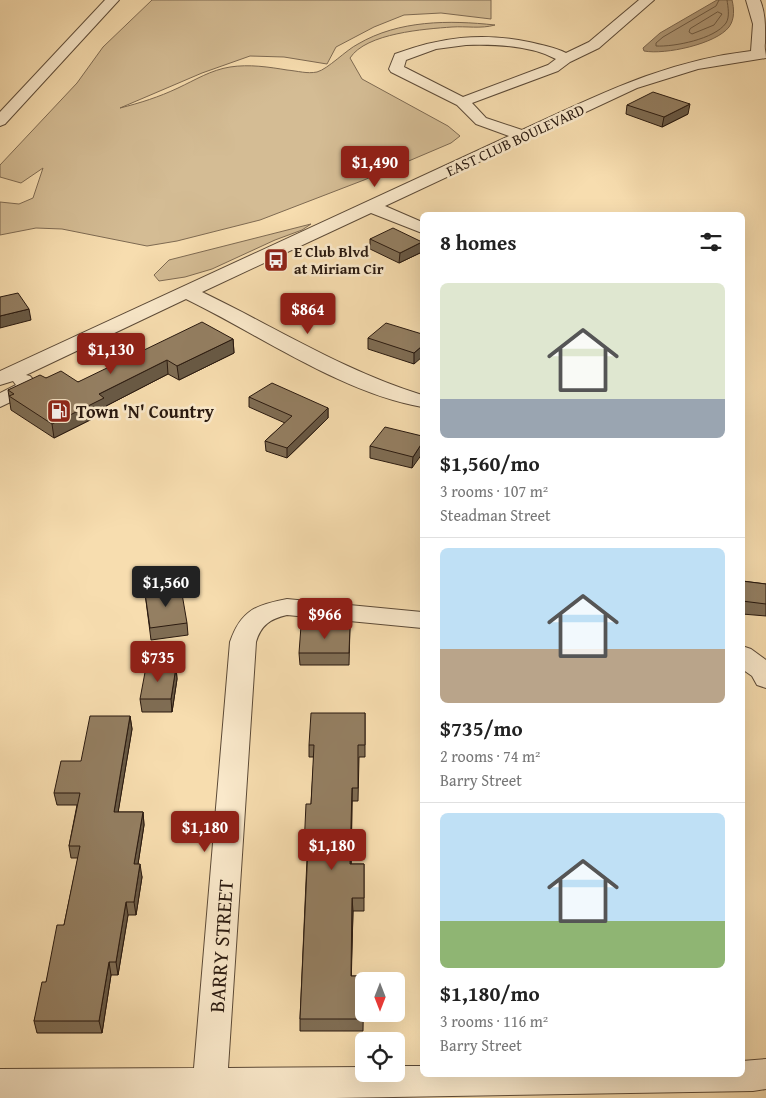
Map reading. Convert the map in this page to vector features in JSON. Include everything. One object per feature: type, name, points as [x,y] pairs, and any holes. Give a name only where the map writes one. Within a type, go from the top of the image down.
[{"type":"street","points":[[0,121],[112,0]]},
{"type":"street","points":[[462,102],[553,68],[565,59],[594,45],[646,0]]},
{"type":"street","points":[[753,0],[758,9],[760,29],[756,42],[762,55]]},
{"type":"street","points":[[522,136],[481,121],[462,102],[396,69],[400,57],[427,46],[465,39],[516,43],[558,53],[565,59]]},
{"type":"street","name":"EAST CLUB BOULEVARD","points":[[7,376],[654,76],[702,63],[762,55]]},
{"type":"street","points":[[372,207],[420,227]]},
{"type":"street","points":[[188,293],[350,376],[392,393],[420,400]]},
{"type":"street","name":"BARRY STREET","points":[[210,1083],[243,642],[246,630],[253,620],[266,612],[288,607],[420,620]]},
{"type":"street","points":[[745,657],[763,670],[766,680]]},
{"type":"street","points":[[745,1075],[759,1075]]},
{"type":"street","points":[[0,1084],[622,1077]]},
{"type":"lane","points":[[0,401],[29,386],[7,376]]},
{"type":"shaded area","points":[[152,0],[491,0],[491,19],[441,13],[404,15],[374,27],[336,47],[327,64],[284,57],[250,56],[202,73],[120,108],[157,97],[223,68],[259,66],[306,73],[317,72],[358,44],[390,30],[407,26],[442,22],[495,25],[441,28],[397,34],[369,43],[350,58],[362,79],[448,126],[460,136],[451,143],[364,180],[260,220],[177,241],[147,246],[62,229],[36,228],[0,235],[0,202],[19,204],[33,198],[43,168],[21,183],[0,177],[0,165],[77,83],[103,47]]},
{"type":"shaded area","points":[[311,224],[302,230],[275,240],[212,269],[185,277],[159,281],[154,275],[169,260]]},
{"type":"water","points":[[717,0],[732,0],[733,3],[734,14],[732,21],[729,27],[722,33],[702,43],[677,50],[644,51],[643,48],[660,33]]},
{"type":"building","points":[[653,92],[690,104],[664,117],[627,105]]},
{"type":"building","points":[[393,228],[420,241],[420,243],[400,253],[370,239]]},
{"type":"building","points":[[18,293],[29,309],[0,316],[0,297]]},
{"type":"building","points":[[202,322],[233,339],[177,366],[167,360],[99,394],[104,398],[52,424],[9,396],[14,394],[8,390],[40,375],[46,378],[61,371],[78,382]]},
{"type":"building","points":[[386,323],[420,333],[420,348],[414,353],[368,338]]},
{"type":"building","points":[[272,383],[328,408],[287,448],[265,441],[292,416],[249,397]]},
{"type":"building","points":[[385,427],[420,436],[420,446],[413,457],[370,446]]},
{"type":"building","points":[[745,581],[766,584],[766,604],[745,601]]},
{"type":"building","points":[[181,588],[187,623],[150,628],[145,593]]},
{"type":"building","points":[[301,626],[350,626],[349,653],[299,653]]},
{"type":"building","points":[[146,667],[176,667],[171,699],[140,699]]},
{"type":"building","points":[[311,713],[365,713],[365,745],[358,745],[358,788],[352,788],[350,864],[364,864],[364,898],[352,898],[351,976],[355,976],[355,1019],[300,1019],[308,847],[304,847],[306,804],[311,804],[314,745],[309,745]]},
{"type":"building","points":[[90,716],[130,716],[114,812],[143,812],[134,864],[140,864],[134,902],[126,902],[116,962],[109,962],[99,1021],[34,1021],[42,982],[46,982],[57,925],[64,925],[80,846],[69,846],[80,793],[54,793],[61,761],[81,761]]},
{"type":"place","name":"E Club Blvd at Miriam Cir","points":[[276,260]]},
{"type":"place","name":"Town 'N' Country","points":[[59,411]]}]
